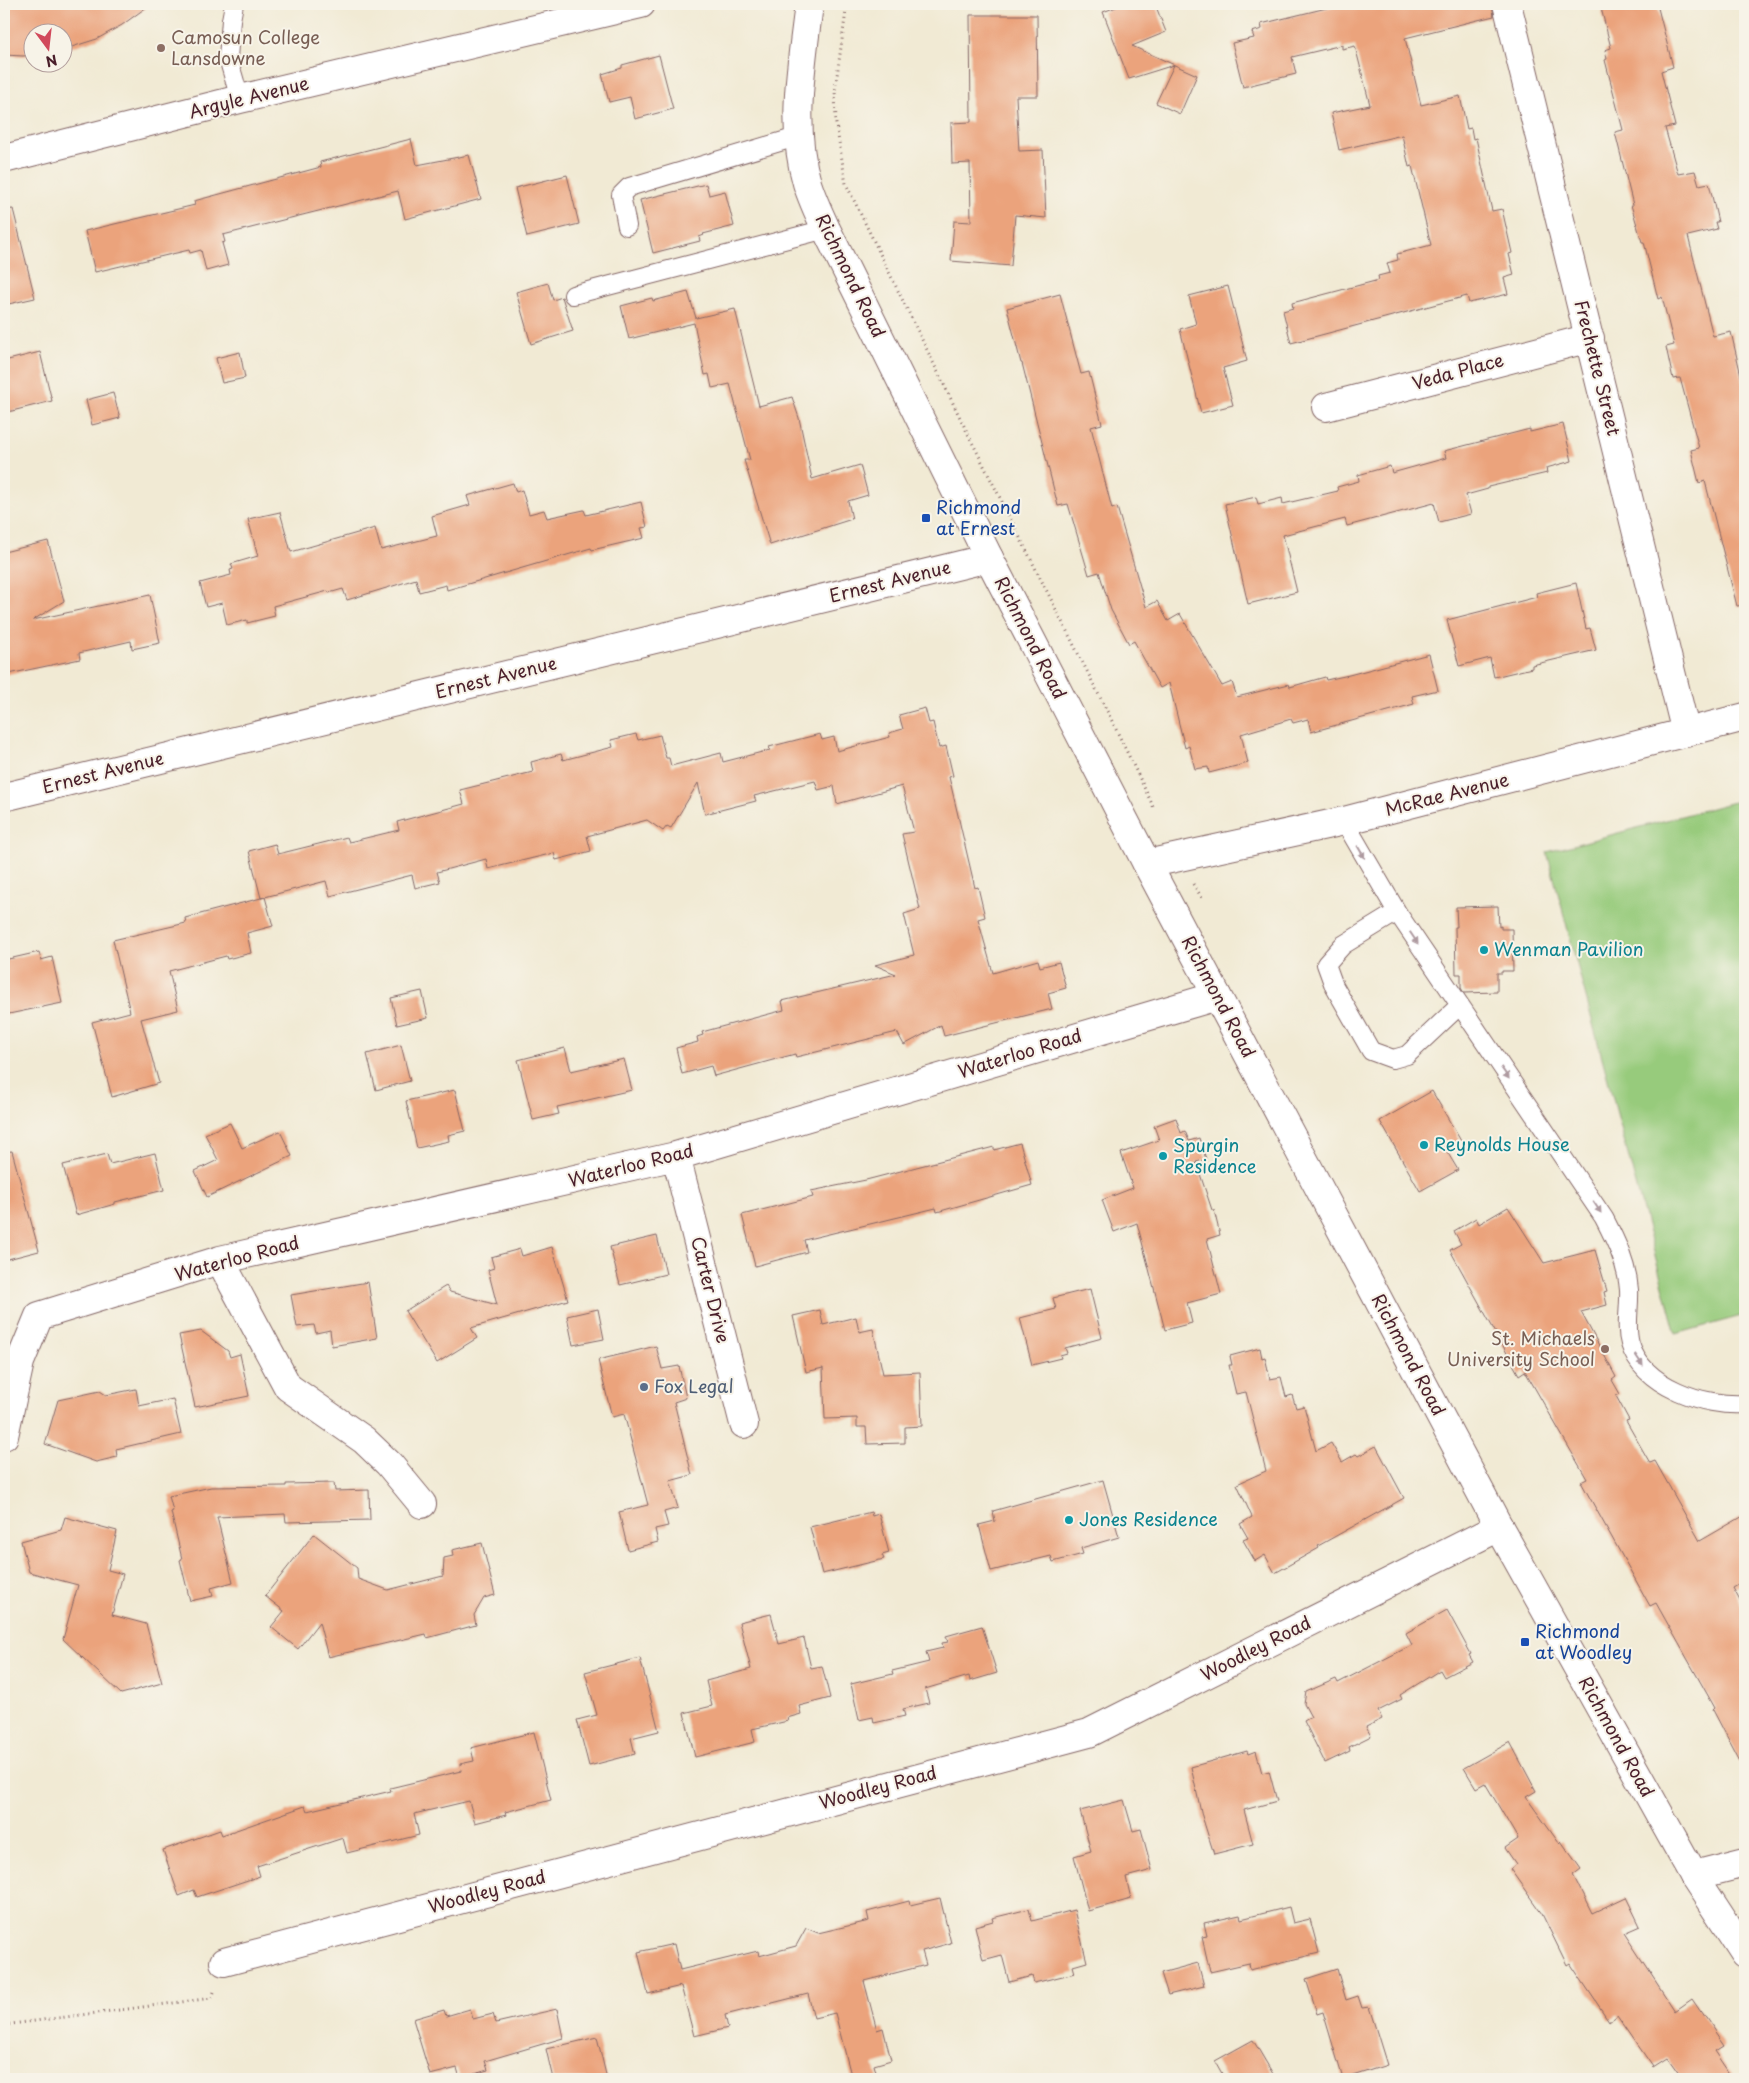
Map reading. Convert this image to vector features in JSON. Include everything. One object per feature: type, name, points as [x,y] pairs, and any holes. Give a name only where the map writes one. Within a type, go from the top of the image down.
[{"type":"street","name":"Richmond Road","points":[[809,4],[800,71],[801,152],[807,183],[826,229],[989,558],[1147,864],[1499,1527],[1694,1876],[1745,1954]]},
{"type":"street","name":"Frechette Street","points":[[1507,4],[1686,733]]},
{"type":"street","name":"Argyle Avenue","points":[[4,159],[240,99],[625,6]]},
{"type":"street","name":"Veda Place","points":[[1326,407],[1590,338]]},
{"type":"street","name":"Ernest Avenue","points":[[4,797],[989,558]]},
{"type":"street","name":"McRae Avenue","points":[[1147,864],[1344,821],[1745,717]]},
{"type":"street","name":"Waterloo Road","points":[[4,1436],[20,1362],[39,1316],[220,1260],[676,1156],[1217,996]]},
{"type":"street","name":"Carter Drive","points":[[676,1156],[744,1424]]},
{"type":"street","points":[[220,1260],[288,1387],[364,1440],[389,1464],[422,1504]]},
{"type":"street","name":"Woodley Road","points":[[224,1962],[1089,1733],[1499,1527]]},
{"type":"street","points":[[1694,1876],[1745,1862]]},
{"type":"lane","points":[[234,4],[228,58],[240,99]]},
{"type":"lane","points":[[628,226],[621,195],[628,187],[800,136]]},
{"type":"lane","points":[[573,295],[826,229]]},
{"type":"lane","points":[[1344,821],[1396,912],[1604,1218],[1616,1241],[1625,1266],[1629,1290],[1628,1329],[1630,1343],[1636,1356],[1645,1369],[1656,1378],[1684,1394],[1718,1404],[1745,1404]]},
{"type":"lane","points":[[1396,912],[1343,945],[1326,964],[1334,986],[1371,1051],[1393,1060],[1407,1055],[1459,1006]]},
{"type":"path","points":[[847,4],[836,90],[836,124],[846,184],[1157,815]]},
{"type":"path","points":[[1177,858],[1202,898]]},
{"type":"path","points":[[4,2025],[212,1998],[224,1962]]},
{"type":"green space","points":[[1745,799],[1745,1315],[1676,1334],[1547,852]]},
{"type":"building","points":[[4,4],[151,4],[122,25],[97,39],[72,47],[72,22],[22,22],[22,56],[4,55]]},
{"type":"building","points":[[1124,4],[1155,4],[1166,32],[1132,46],[1197,75],[1180,114],[1156,103],[1174,65],[1129,79],[1103,12]]},
{"type":"building","points":[[1343,4],[1492,4],[1494,16],[1405,38],[1421,105],[1460,96],[1467,129],[1471,128],[1473,139],[1476,138],[1492,211],[1502,209],[1512,253],[1509,254],[1514,275],[1504,278],[1508,294],[1469,303],[1467,296],[1291,343],[1283,311],[1293,308],[1292,303],[1379,280],[1378,276],[1390,273],[1387,263],[1398,260],[1397,254],[1431,245],[1412,166],[1409,167],[1402,135],[1339,150],[1331,113],[1370,105],[1355,46],[1342,49],[1342,45],[1292,57],[1296,74],[1243,87],[1232,43],[1254,38],[1252,32],[1262,29],[1261,24]]},
{"type":"building","points":[[1600,4],[1657,4],[1673,67],[1661,71],[1675,126],[1665,128],[1678,174],[1695,171],[1699,185],[1709,183],[1718,222],[1715,222],[1717,229],[1688,236],[1713,336],[1731,332],[1745,393],[1745,605],[1737,606],[1705,481],[1699,483],[1691,450],[1699,448],[1680,378],[1673,379],[1666,347],[1674,345],[1662,297],[1658,299],[1644,242],[1642,242],[1631,205],[1633,205],[1615,132],[1623,130],[1605,60],[1607,59],[1605,50],[1611,48]]},
{"type":"building","points":[[970,15],[1037,15],[1038,96],[1016,96],[1019,151],[1043,150],[1046,218],[1015,215],[1011,266],[951,261],[954,221],[971,222],[970,163],[952,164],[951,123],[971,122]]},
{"type":"building","points":[[659,55],[673,109],[635,119],[630,97],[609,102],[602,74],[622,68],[622,65]]},
{"type":"building","points":[[411,139],[417,165],[469,155],[481,199],[405,219],[398,191],[223,235],[225,242],[222,243],[228,265],[206,271],[201,250],[190,253],[189,250],[95,272],[85,231],[195,205],[194,201],[321,167],[320,162]]},
{"type":"building","points":[[567,175],[579,224],[527,237],[515,188]]},
{"type":"building","points":[[706,184],[709,195],[725,191],[734,226],[703,234],[699,237],[700,241],[653,253],[640,200]]},
{"type":"building","points":[[13,209],[35,298],[4,305],[4,210]]},
{"type":"building","points":[[548,283],[553,300],[562,297],[573,331],[531,344],[516,292]]},
{"type":"building","points":[[1228,286],[1247,361],[1223,368],[1233,405],[1201,413],[1180,329],[1196,324],[1189,296]]},
{"type":"building","points":[[688,292],[696,318],[735,309],[759,406],[792,397],[799,418],[812,479],[860,465],[868,495],[848,501],[852,519],[770,545],[744,460],[750,460],[730,384],[712,388],[709,374],[705,375],[694,323],[629,339],[621,306],[652,298],[653,301]]},
{"type":"building","points":[[1060,294],[1081,374],[1089,372],[1102,424],[1091,427],[1112,509],[1117,507],[1146,607],[1157,601],[1168,621],[1180,614],[1222,686],[1232,682],[1237,697],[1289,684],[1290,687],[1325,677],[1326,680],[1349,675],[1429,654],[1438,690],[1412,696],[1414,704],[1311,732],[1308,719],[1293,723],[1291,719],[1241,734],[1248,763],[1209,773],[1208,767],[1195,769],[1189,746],[1185,748],[1169,683],[1160,688],[1134,641],[1129,644],[1111,610],[1099,572],[1089,575],[1068,504],[1058,506],[1007,308]]},
{"type":"building","points":[[40,352],[52,401],[4,413],[4,361]]},
{"type":"building","points":[[240,352],[245,378],[222,383],[216,358]]},
{"type":"building","points":[[113,393],[120,418],[92,425],[86,400]]},
{"type":"building","points":[[1563,424],[1572,461],[1546,468],[1547,473],[1488,487],[1488,489],[1466,495],[1471,514],[1439,522],[1434,503],[1347,526],[1345,519],[1283,535],[1297,592],[1248,604],[1225,504],[1256,497],[1258,504],[1282,498],[1283,504],[1338,491],[1337,487],[1359,481],[1358,475],[1390,466],[1392,473],[1446,458],[1444,451],[1530,429],[1530,432]]},
{"type":"building","points":[[513,483],[516,492],[522,490],[529,514],[544,510],[547,518],[584,510],[586,515],[641,502],[647,527],[641,528],[644,538],[592,550],[591,548],[447,590],[446,585],[419,592],[416,579],[347,600],[343,589],[329,593],[328,591],[273,606],[275,616],[247,623],[247,620],[227,625],[222,603],[206,607],[200,583],[231,575],[230,570],[233,569],[231,564],[258,556],[248,519],[280,512],[291,552],[375,528],[381,550],[437,536],[432,516],[470,505],[467,496]]},
{"type":"building","points":[[48,541],[64,601],[33,620],[150,595],[160,643],[132,649],[131,641],[79,653],[80,659],[4,675],[4,552]]},
{"type":"building","points":[[1576,583],[1586,629],[1590,628],[1596,650],[1532,665],[1532,668],[1494,677],[1490,658],[1459,666],[1447,620],[1537,597],[1536,593]]},
{"type":"building","points":[[925,708],[929,723],[933,722],[939,748],[946,746],[953,776],[949,777],[975,888],[978,887],[985,917],[978,919],[993,973],[1038,960],[1040,967],[1059,962],[1066,988],[1048,993],[1052,1009],[944,1036],[941,1025],[904,1045],[897,1032],[796,1057],[795,1054],[714,1076],[711,1066],[682,1074],[676,1048],[698,1042],[697,1037],[703,1035],[702,1032],[784,1010],[782,1001],[896,974],[875,965],[914,955],[904,914],[920,909],[902,834],[914,832],[902,786],[837,804],[834,786],[818,790],[815,781],[754,796],[756,801],[705,814],[698,783],[671,828],[667,826],[663,831],[647,820],[587,836],[591,851],[556,860],[554,853],[488,869],[486,859],[437,872],[440,882],[415,888],[412,875],[330,896],[326,881],[261,898],[249,851],[275,844],[278,854],[347,837],[349,842],[399,830],[397,822],[464,804],[460,790],[533,772],[531,762],[561,754],[563,760],[613,747],[611,740],[636,734],[638,740],[660,735],[666,758],[669,758],[671,766],[721,753],[723,762],[770,750],[769,747],[820,734],[822,740],[834,737],[837,751],[890,737],[889,733],[903,729],[899,715]]},
{"type":"building","points":[[265,897],[273,926],[247,933],[251,953],[227,959],[226,956],[169,971],[178,1010],[141,1019],[159,1083],[112,1097],[92,1022],[130,1012],[113,940],[186,923],[185,918]]},
{"type":"building","name":"Wenman Pavilion","points":[[1498,906],[1499,927],[1501,926],[1501,929],[1512,929],[1513,971],[1497,973],[1497,992],[1464,993],[1461,988],[1461,974],[1456,974],[1456,907]]},
{"type":"building","points":[[39,952],[41,960],[52,957],[62,1003],[4,1015],[4,960]]},
{"type":"building","points":[[422,991],[428,1018],[397,1025],[391,998]]},
{"type":"building","points":[[401,1045],[410,1081],[376,1090],[367,1054]]},
{"type":"building","points":[[565,1048],[571,1071],[624,1059],[632,1090],[557,1107],[559,1114],[533,1120],[518,1060]]},
{"type":"building","points":[[455,1090],[465,1131],[448,1135],[449,1141],[417,1148],[406,1101]]},
{"type":"building","name":"Reynolds House","points":[[1432,1091],[1461,1141],[1446,1150],[1458,1170],[1420,1191],[1380,1121]]},
{"type":"building","points":[[1176,1118],[1181,1133],[1185,1131],[1189,1141],[1199,1138],[1206,1159],[1196,1162],[1212,1210],[1214,1210],[1220,1235],[1207,1239],[1221,1294],[1187,1303],[1192,1323],[1165,1330],[1137,1223],[1114,1232],[1102,1200],[1133,1188],[1121,1153],[1159,1140],[1154,1126]]},
{"type":"building","points":[[230,1123],[242,1148],[280,1131],[292,1156],[207,1197],[195,1171],[218,1160],[205,1134]]},
{"type":"building","points":[[1020,1143],[1032,1185],[937,1212],[936,1208],[804,1240],[807,1252],[755,1266],[742,1215],[813,1197],[811,1191],[866,1180],[994,1147],[994,1150]]},
{"type":"building","points":[[12,1151],[39,1251],[4,1260],[4,1152]]},
{"type":"building","points":[[155,1153],[164,1190],[115,1202],[115,1204],[76,1215],[63,1165],[107,1154],[110,1164]]},
{"type":"building","points":[[1508,1207],[1544,1263],[1595,1250],[1607,1291],[1604,1292],[1607,1305],[1581,1312],[1616,1377],[1612,1380],[1620,1394],[1616,1396],[1629,1420],[1626,1421],[1650,1463],[1655,1461],[1700,1541],[1745,1515],[1745,1581],[1733,1588],[1745,1610],[1745,1771],[1713,1710],[1715,1708],[1656,1603],[1650,1606],[1581,1482],[1587,1479],[1525,1371],[1519,1375],[1450,1250],[1461,1244],[1454,1231],[1476,1218],[1479,1224]]},
{"type":"building","points":[[657,1236],[666,1274],[620,1285],[610,1247]]},
{"type":"building","points":[[552,1247],[568,1300],[471,1328],[477,1338],[437,1363],[405,1311],[446,1286],[450,1292],[497,1305],[488,1270],[494,1268],[491,1257],[520,1249],[522,1256]]},
{"type":"building","points":[[368,1282],[377,1338],[332,1346],[330,1330],[316,1333],[314,1325],[297,1327],[291,1295]]},
{"type":"building","points":[[1090,1289],[1102,1338],[1065,1348],[1067,1353],[1060,1355],[1061,1358],[1032,1365],[1020,1318],[1056,1309],[1053,1298]]},
{"type":"building","points":[[598,1309],[604,1339],[573,1345],[567,1316]]},
{"type":"building","points":[[820,1310],[823,1325],[856,1317],[859,1332],[873,1329],[883,1374],[920,1372],[922,1426],[905,1427],[905,1443],[867,1444],[866,1427],[857,1427],[857,1418],[825,1419],[823,1368],[806,1372],[793,1316]]},
{"type":"building","points":[[201,1331],[228,1351],[230,1357],[240,1354],[249,1396],[195,1407],[179,1335]]},
{"type":"building","points":[[656,1346],[662,1369],[679,1366],[686,1398],[674,1402],[692,1475],[670,1481],[678,1508],[664,1512],[668,1526],[655,1529],[658,1542],[628,1550],[619,1512],[648,1505],[624,1414],[612,1417],[598,1360]]},
{"type":"building","points":[[1260,1348],[1262,1358],[1265,1357],[1270,1379],[1281,1377],[1286,1397],[1292,1395],[1296,1408],[1304,1406],[1316,1451],[1331,1443],[1342,1462],[1376,1446],[1404,1498],[1318,1546],[1319,1548],[1275,1573],[1265,1555],[1255,1561],[1243,1540],[1248,1538],[1240,1524],[1252,1517],[1237,1484],[1266,1471],[1246,1392],[1236,1394],[1229,1365],[1232,1365],[1230,1356]]},
{"type":"building","points":[[136,1389],[139,1406],[173,1399],[181,1434],[116,1449],[117,1457],[96,1462],[45,1444],[58,1400],[100,1391],[106,1395]]},
{"type":"building","name":"Jones Residence","points":[[1103,1480],[1119,1537],[1081,1548],[1083,1554],[1053,1562],[1051,1556],[991,1571],[979,1525],[995,1521],[993,1511]]},
{"type":"building","points":[[334,1483],[335,1491],[369,1490],[370,1520],[286,1522],[285,1514],[217,1517],[233,1582],[211,1588],[213,1596],[190,1601],[180,1560],[182,1559],[169,1496],[211,1487]]},
{"type":"building","points":[[871,1512],[872,1516],[879,1514],[889,1553],[882,1555],[884,1559],[822,1574],[810,1527]]},
{"type":"building","points":[[65,1517],[117,1531],[108,1570],[123,1574],[112,1615],[146,1624],[162,1683],[121,1694],[63,1639],[78,1585],[29,1572],[21,1541],[61,1530]]},
{"type":"building","points":[[314,1534],[357,1568],[358,1579],[388,1590],[443,1576],[444,1558],[453,1556],[452,1550],[482,1543],[495,1595],[484,1598],[474,1615],[476,1625],[427,1638],[426,1634],[328,1657],[319,1622],[298,1649],[271,1627],[284,1611],[265,1596]]},
{"type":"building","points":[[1447,1610],[1471,1654],[1469,1655],[1473,1662],[1444,1677],[1440,1670],[1400,1695],[1402,1699],[1378,1711],[1382,1719],[1366,1727],[1371,1736],[1349,1747],[1350,1751],[1325,1763],[1304,1721],[1311,1717],[1304,1704],[1306,1692],[1336,1679],[1338,1683],[1412,1645],[1406,1633]]},
{"type":"building","points":[[771,1614],[779,1644],[804,1638],[811,1668],[822,1666],[830,1698],[799,1706],[801,1714],[787,1718],[788,1721],[752,1729],[755,1742],[695,1757],[684,1713],[712,1706],[706,1681],[751,1669],[739,1622]]},
{"type":"building","points":[[982,1626],[997,1673],[970,1681],[969,1676],[925,1689],[929,1703],[903,1709],[905,1716],[874,1723],[873,1717],[859,1720],[851,1684],[893,1674],[892,1671],[929,1662],[926,1652],[943,1648],[942,1643],[948,1642],[946,1636]]},
{"type":"building","points":[[640,1658],[659,1731],[631,1738],[635,1754],[589,1766],[577,1720],[597,1715],[585,1672]]},
{"type":"building","points":[[534,1732],[551,1800],[505,1812],[506,1815],[475,1823],[469,1801],[414,1814],[419,1835],[347,1853],[343,1838],[257,1866],[260,1876],[197,1897],[194,1890],[179,1896],[163,1850],[220,1830],[222,1835],[305,1806],[307,1811],[391,1791],[390,1788],[461,1771],[460,1764],[474,1761],[471,1748]]},
{"type":"building","points":[[1510,1742],[1536,1791],[1526,1797],[1559,1843],[1561,1841],[1581,1869],[1573,1875],[1592,1913],[1626,1897],[1640,1926],[1624,1933],[1675,2011],[1692,1999],[1724,2046],[1716,2051],[1735,2079],[1682,2079],[1667,2058],[1653,2067],[1617,2015],[1609,2021],[1570,1963],[1567,1965],[1542,1914],[1510,1869],[1516,1864],[1505,1848],[1518,1839],[1485,1783],[1476,1788],[1464,1768]]},
{"type":"building","points":[[1247,1751],[1248,1754],[1256,1751],[1262,1773],[1269,1771],[1277,1801],[1244,1810],[1253,1844],[1214,1854],[1202,1816],[1191,1767]]},
{"type":"building","points":[[1124,1800],[1133,1831],[1141,1829],[1152,1870],[1126,1877],[1131,1899],[1088,1911],[1074,1856],[1091,1851],[1080,1811]]},
{"type":"building","points":[[940,1898],[951,1943],[922,1951],[926,1965],[864,1981],[877,2030],[883,2028],[891,2060],[874,2065],[878,2079],[852,2079],[835,2013],[814,2018],[808,1994],[725,2015],[728,2028],[694,2036],[681,1986],[648,1994],[638,1952],[674,1944],[680,1970],[758,1951],[759,1956],[796,1946],[806,1928],[818,1933],[869,1921],[867,1912],[909,1901],[910,1905]]},
{"type":"building","points":[[1289,1907],[1293,1923],[1310,1919],[1319,1953],[1250,1970],[1249,1963],[1210,1972],[1202,1937],[1207,1936],[1204,1923],[1240,1915],[1241,1919]]},
{"type":"building","points":[[1029,1909],[1032,1921],[1074,1910],[1087,1962],[1073,1966],[1075,1973],[1034,1983],[1032,1976],[1009,1982],[1002,1955],[983,1960],[975,1926],[993,1921],[992,1918]]},
{"type":"building","points":[[1198,1963],[1204,1986],[1168,1995],[1161,1973]]},
{"type":"building","points":[[1337,1969],[1346,2000],[1358,1996],[1362,2008],[1369,2007],[1387,2065],[1343,2079],[1323,2012],[1317,2014],[1306,1979]]},
{"type":"building","points":[[470,2009],[473,2019],[493,2014],[496,2023],[557,2009],[563,2038],[485,2061],[488,2070],[460,2078],[457,2068],[430,2075],[413,2019],[444,2010],[446,2016]]},
{"type":"building","points":[[597,2037],[607,2079],[553,2079],[546,2049]]},
{"type":"building","points":[[1253,2040],[1276,2079],[1225,2079],[1215,2061]]},
{"type":"place","name":"Camosun College Lansdowne","points":[[161,48]]},
{"type":"place","name":"Richmond at Ernest","points":[[926,518]]},
{"type":"place","name":"Wenman Pavilion","points":[[1484,950]]},
{"type":"place","name":"Reynolds House","points":[[1424,1145]]},
{"type":"place","name":"Spurgin Residence","points":[[1163,1156]]},
{"type":"place","name":"St. Michaels University School","points":[[1605,1349]]},
{"type":"place","name":"Fox Legal","points":[[644,1387]]},
{"type":"place","name":"Jones Residence","points":[[1069,1520]]},
{"type":"place","name":"Richmond at Woodley","points":[[1525,1642]]}]
